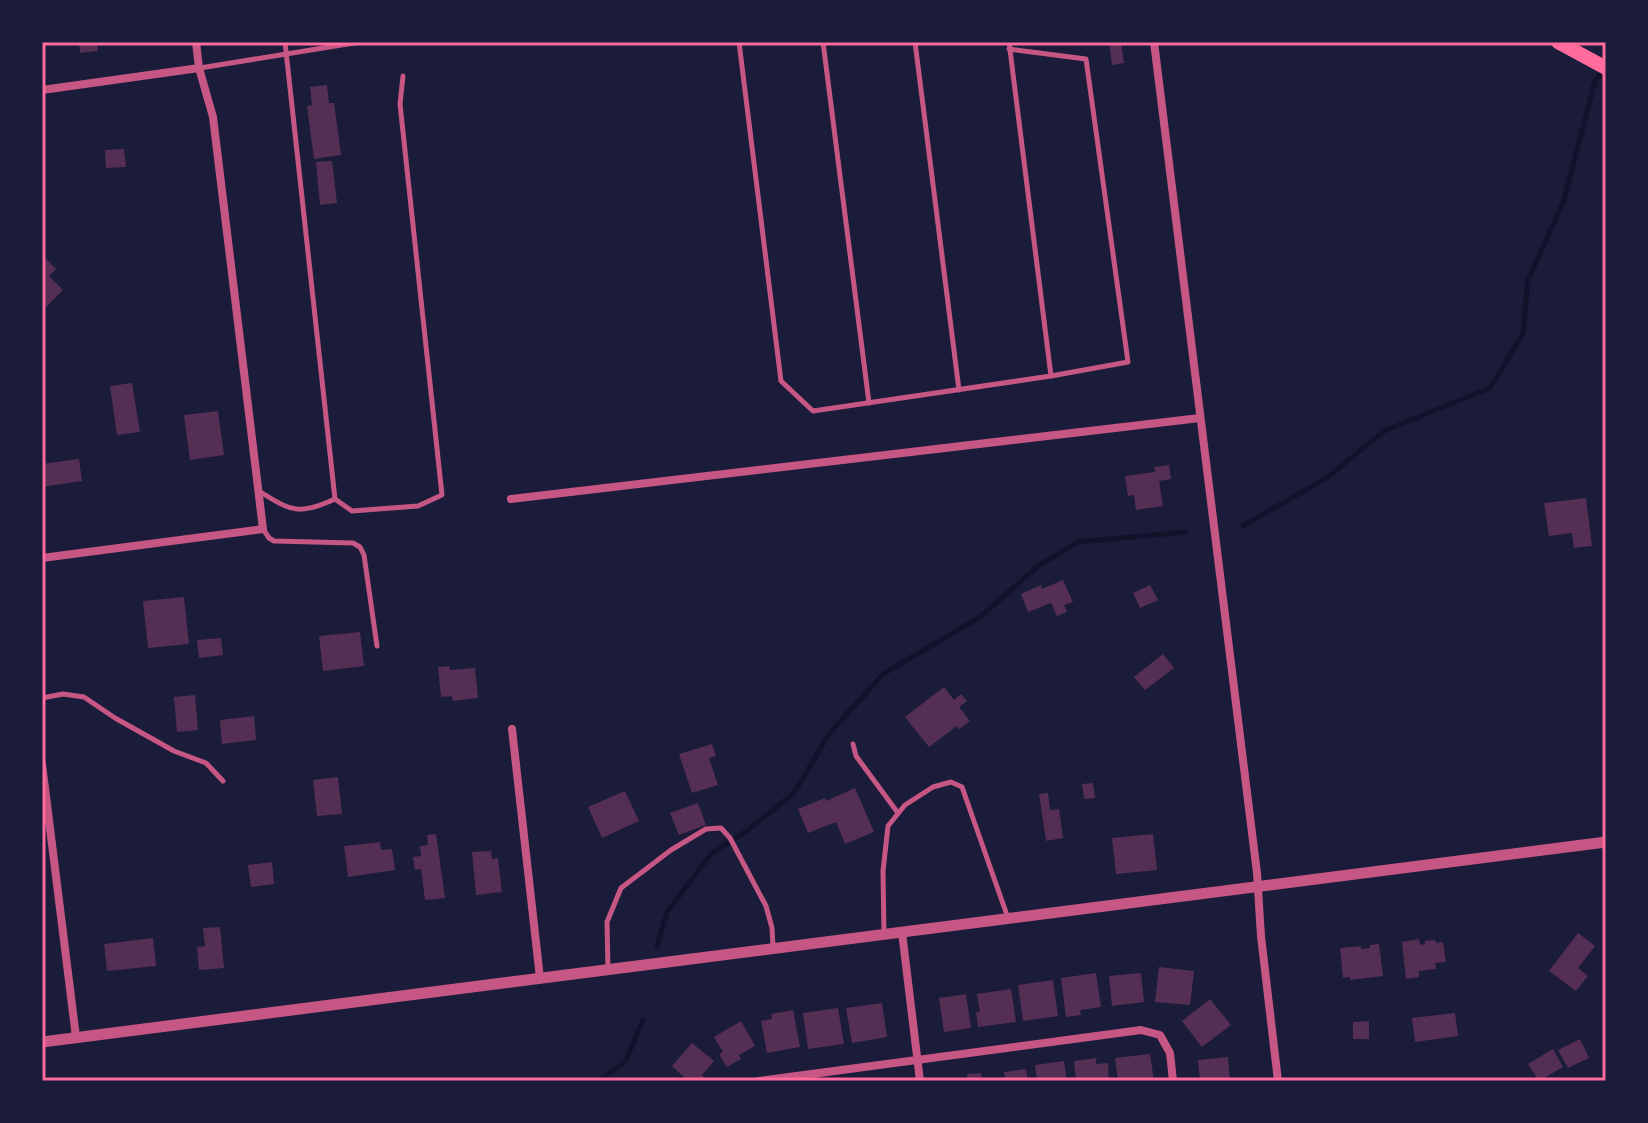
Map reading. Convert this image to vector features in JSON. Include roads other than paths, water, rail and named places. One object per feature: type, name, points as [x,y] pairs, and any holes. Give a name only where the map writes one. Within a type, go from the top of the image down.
[{"type":"main road","points":[[1558,42],[1600,64]]},
{"type":"street","points":[[42,558],[263,529],[213,117],[199,68],[196,42]]},
{"type":"street","points":[[1154,42],[1253,837],[1278,1081]]},
{"type":"street","points":[[42,90],[199,68]]},
{"type":"street","points":[[511,499],[1200,418]]},
{"type":"street","points":[[512,729],[540,978]]},
{"type":"street","points":[[42,764],[76,1037]]},
{"type":"street","points":[[42,1042],[1606,842]]},
{"type":"street","points":[[902,932],[920,1081]]},
{"type":"street","points":[[759,1081],[1141,1030],[1160,1035],[1170,1053],[1173,1081]]},
{"type":"lane","points":[[285,42],[335,499],[352,511],[418,506],[442,495],[400,104],[403,76]]},
{"type":"lane","points":[[199,68],[360,42]]},
{"type":"lane","points":[[739,42],[781,381],[813,411],[1051,376],[1128,362],[1086,59],[1009,46],[1051,376]]},
{"type":"lane","points":[[823,42],[869,403]]},
{"type":"lane","points":[[915,42],[959,390]]},
{"type":"lane","points":[[259,491],[286,508],[313,509],[335,499]]},
{"type":"lane","points":[[263,529],[274,541],[353,543],[360,547],[364,555],[377,646]]},
{"type":"lane","points":[[42,698],[63,694],[84,697],[174,751],[206,763],[223,781]]},
{"type":"lane","points":[[853,744],[856,756],[898,813]]},
{"type":"lane","points":[[884,934],[883,871],[888,826],[905,805],[933,787],[951,782],[962,787],[1008,919]]},
{"type":"lane","points":[[608,970],[607,922],[621,888],[671,850],[706,829],[721,828],[730,838],[766,906],[773,948]]},
{"type":"waterway","points":[[1243,526],[1328,477],[1384,431],[1490,388],[1523,333],[1528,280],[1564,200],[1595,81],[1603,71]]},
{"type":"waterway","points":[[657,946],[667,912],[711,854],[748,830],[794,793],[829,734],[883,674],[980,617],[1038,566],[1078,542],[1186,532]]},
{"type":"waterway","points":[[599,1081],[625,1062],[643,1020]]}]
